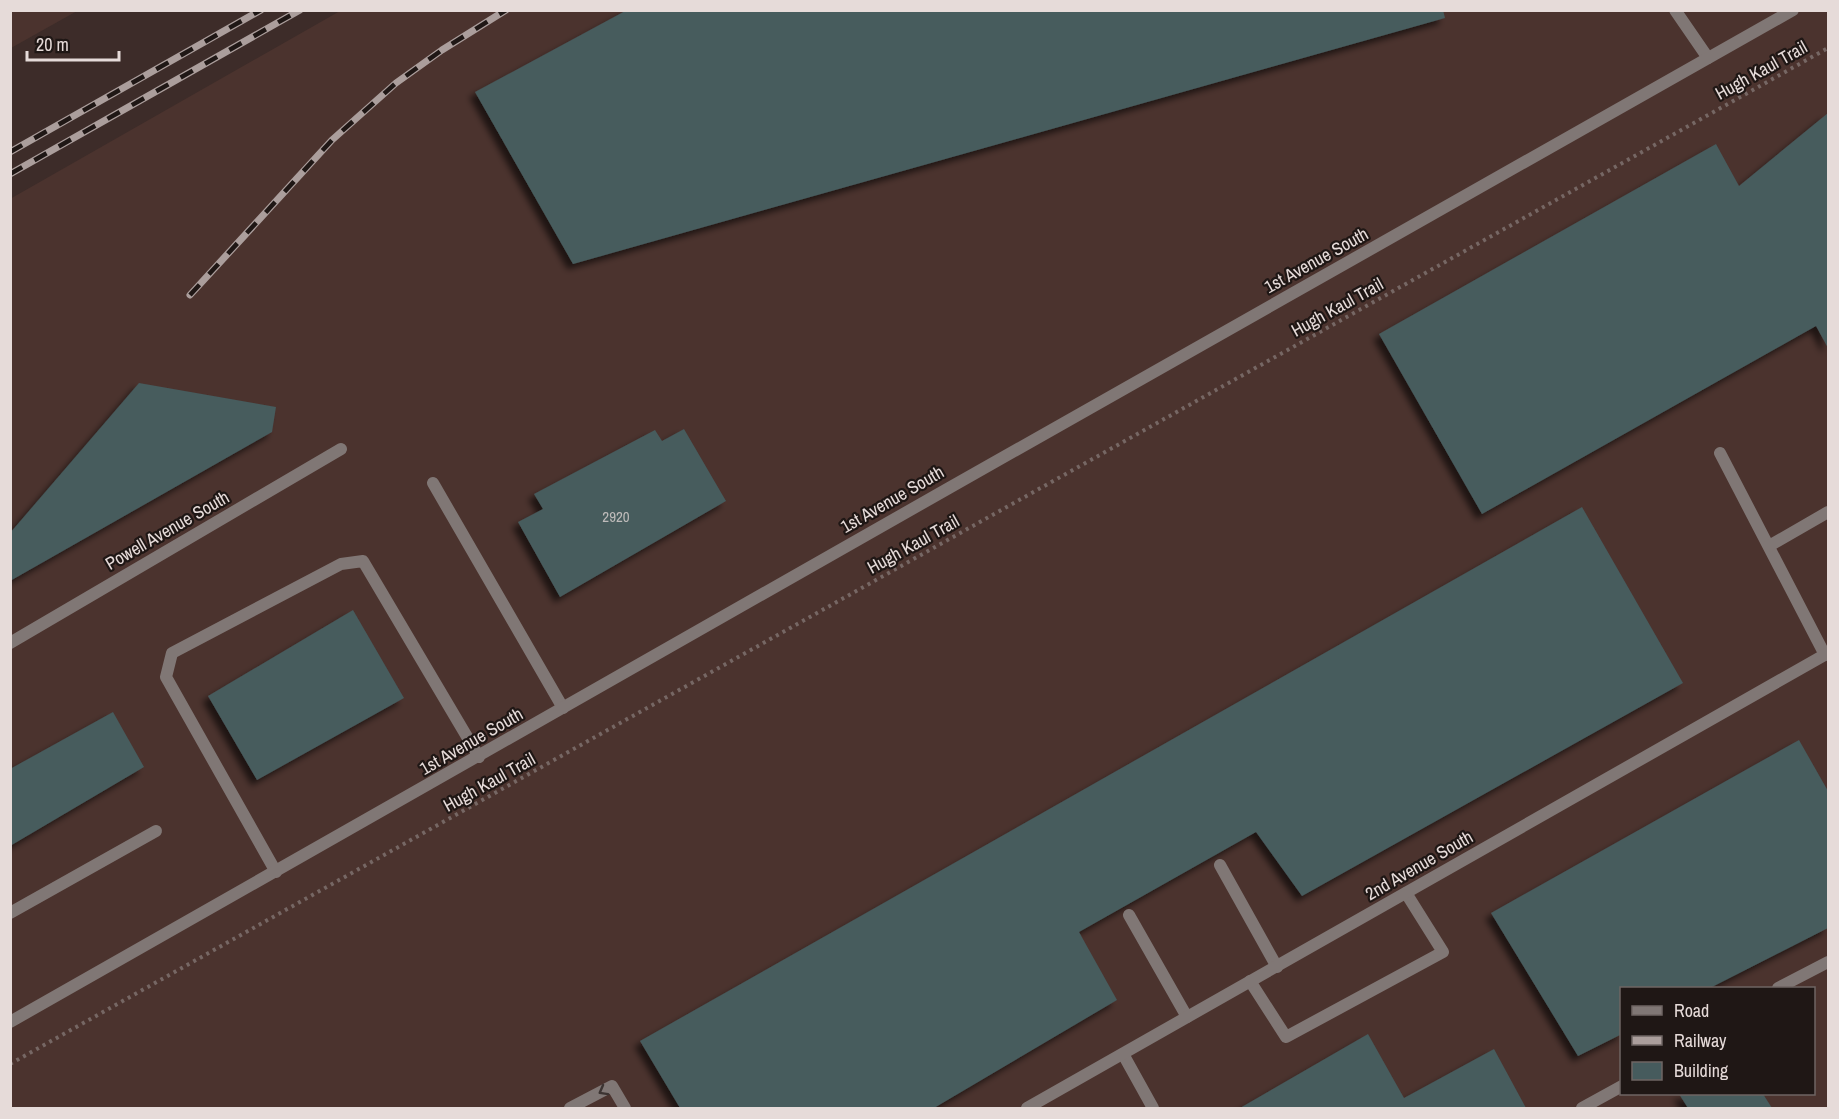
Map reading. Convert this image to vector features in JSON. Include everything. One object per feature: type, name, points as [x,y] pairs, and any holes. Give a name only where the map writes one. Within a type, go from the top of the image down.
[{"type":"street","points":[[1675,10],[1708,58]]},
{"type":"street","name":"1st Avenue South","points":[[10,1022],[1794,10]]},
{"type":"street","name":"Powell Avenue South","points":[[10,643],[341,449]]},
{"type":"street","points":[[1720,453],[1827,656]]},
{"type":"street","points":[[433,483],[563,708]]},
{"type":"street","points":[[1769,546],[1828,512]]},
{"type":"street","points":[[276,872],[166,677],[172,653],[341,564],[363,561],[479,757]]},
{"type":"street","name":"2nd Avenue South","points":[[1027,1108],[1827,656]]},
{"type":"street","points":[[10,913],[156,831]]},
{"type":"street","points":[[1220,865],[1276,967]]},
{"type":"street","points":[[1250,981],[1286,1037],[1443,952],[1406,893]]},
{"type":"street","points":[[1128,915],[1187,1017]]},
{"type":"street","points":[[1780,987],[1828,962]]},
{"type":"street","points":[[1123,1054],[1154,1108]]},
{"type":"street","points":[[570,1108],[612,1086],[625,1108]]},
{"type":"street","points":[[1582,1108],[1620,1087]]},
{"type":"path","name":"Hugh Kaul Trail","points":[[10,1064],[1828,48]]},
{"type":"shaded area","points":[[11,10],[77,10],[77,11],[11,48]]},
{"type":"shaded area","points":[[340,11],[1828,11],[1828,1108],[11,1108],[10,199]]},
{"type":"building","points":[[627,10],[1443,10],[1445,18],[573,264],[475,92]]},
{"type":"building","points":[[1828,113],[1828,348],[1816,326],[1482,514],[1379,334],[1716,144],[1739,186]]},
{"type":"building","points":[[139,383],[276,407],[272,432],[10,581],[10,533]]},
{"type":"building","points":[[684,429],[726,501],[560,597],[518,522],[543,509],[534,494],[655,430],[662,441]]},
{"type":"building","points":[[1582,507],[1683,683],[1302,896],[1256,832],[1079,932],[1117,1000],[934,1108],[680,1108],[640,1041]]},
{"type":"building","points":[[353,610],[404,698],[257,780],[208,696]]},
{"type":"building","points":[[113,712],[144,767],[10,846],[10,769]]},
{"type":"building","points":[[1799,740],[1828,791],[1828,928],[1712,987],[1620,987],[1620,1035],[1578,1056],[1491,913]]},
{"type":"building","points":[[1368,1034],[1404,1098],[1494,1049],[1526,1108],[1240,1108]]},
{"type":"building","points":[[1680,1095],[1764,1095],[1772,1108],[1688,1108]]},
{"type":"railway","points":[[10,152],[261,10]]},
{"type":"railway","points":[[10,174],[300,10]]},
{"type":"railway","points":[[190,295],[332,140],[396,83],[442,50],[506,10]]}]
